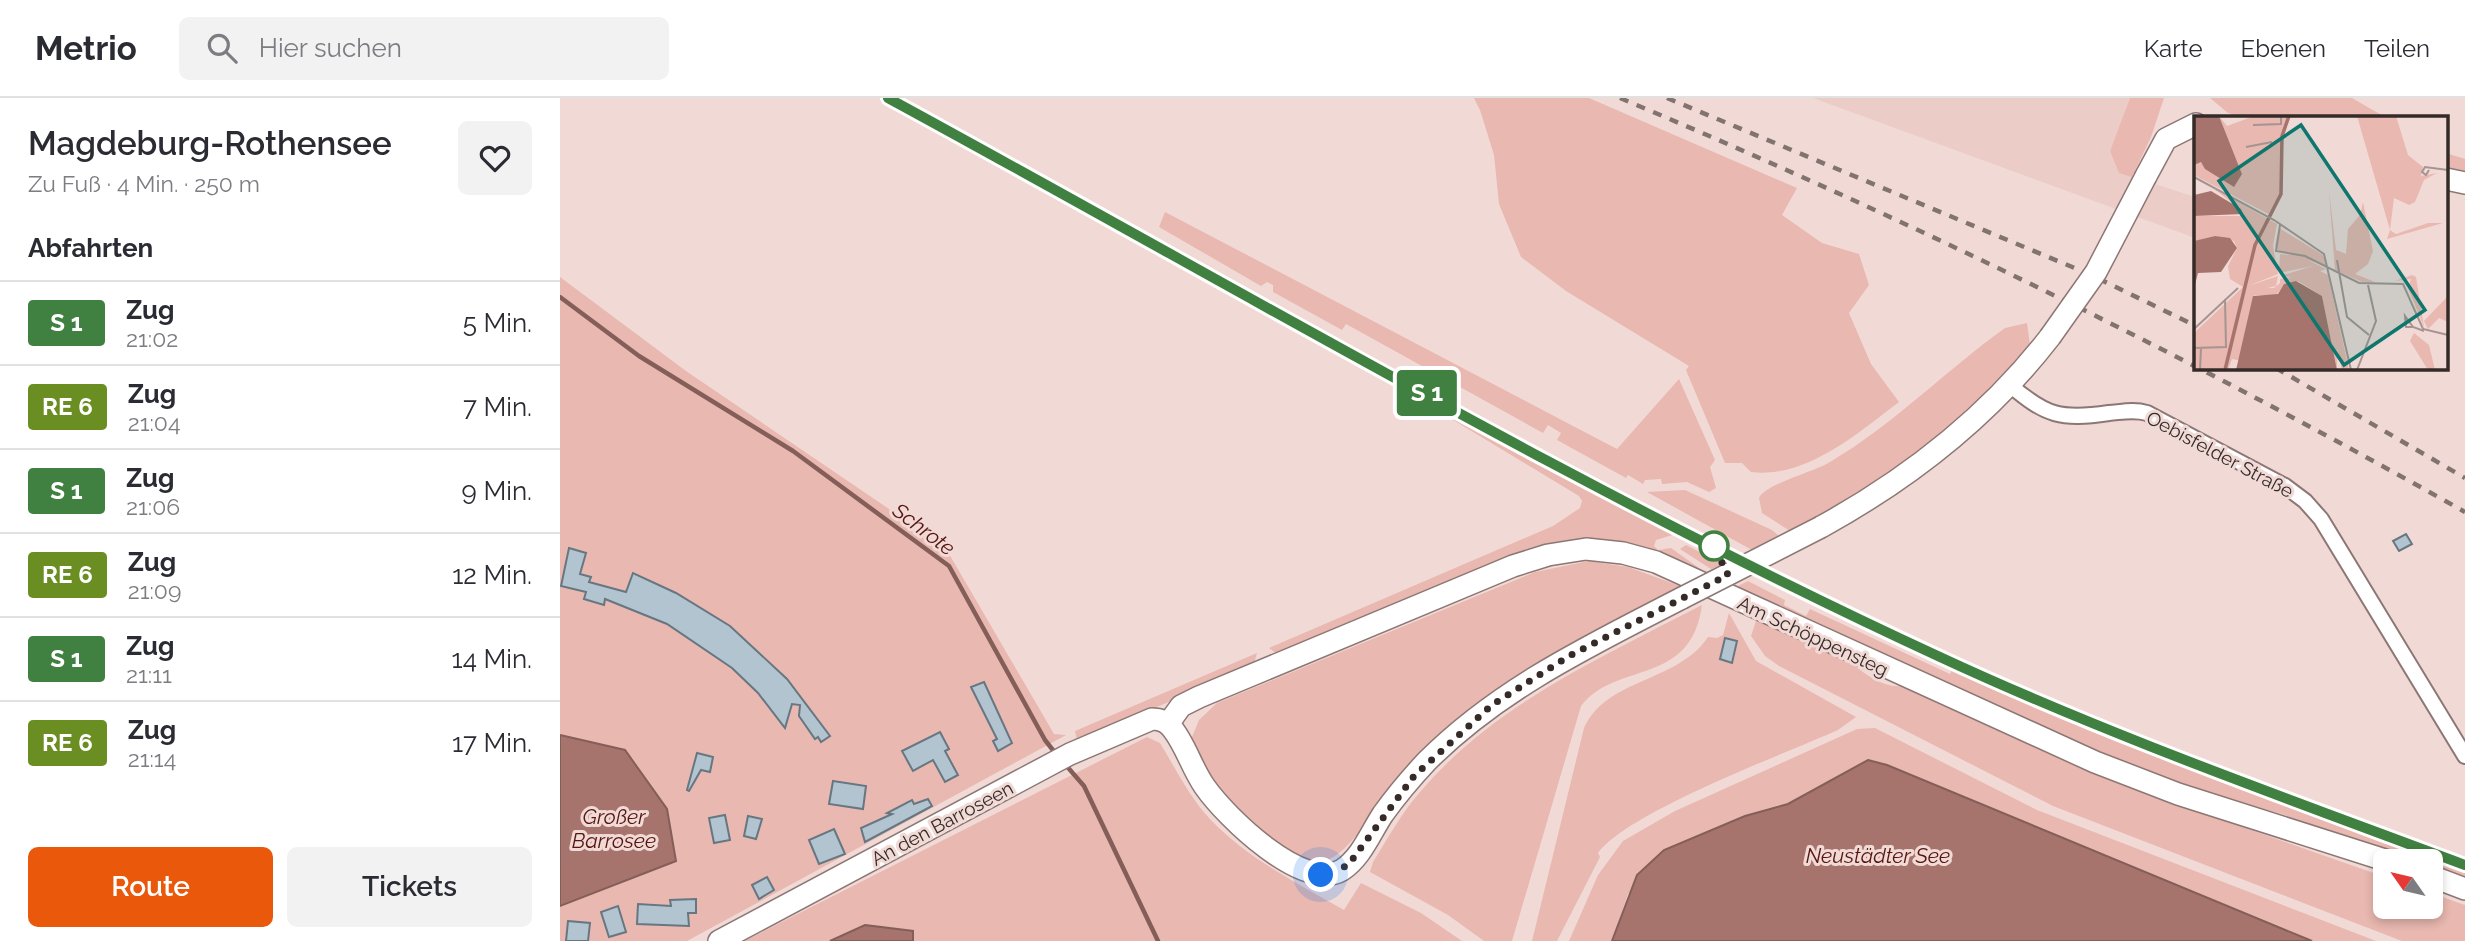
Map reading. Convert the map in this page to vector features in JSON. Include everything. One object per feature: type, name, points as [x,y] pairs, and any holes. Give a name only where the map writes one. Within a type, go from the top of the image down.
[{"type":"street","points":[[1168,724],[1204,785],[1234,821],[1295,865],[1315,874],[1332,874],[1354,859],[1385,811],[1414,776],[1485,711],[1558,663],[1821,527],[1917,468],[1956,437],[2010,385],[2050,337],[2101,264],[2166,139],[2194,125]]},
{"type":"street","points":[[2448,179],[2465,183]]},
{"type":"street","name":"Oebisfelder Straße","points":[[2010,385],[2033,405],[2058,415],[2081,416],[2133,410],[2147,413],[2285,486],[2305,501],[2321,519],[2465,756]]},
{"type":"street","name":"Am Schöppensteg","points":[[1168,724],[1181,706],[1199,697],[1513,566],[1558,553],[1610,551],[1677,571],[1781,622],[2095,762],[2178,794],[2373,856]]},
{"type":"street","name":"An den Barroseen","points":[[719,941],[1070,754],[1145,720],[1155,719],[1168,724]]},
{"type":"street","points":[[2443,881],[2465,889]]},
{"type":"shaded area","points":[[1474,98],[1589,98],[1797,188],[1782,215],[1822,243],[1859,254],[1869,285],[1849,313],[1871,364],[1899,402],[1849,440],[1792,468],[1751,472],[1742,463],[1725,463],[1686,370],[1689,366],[1566,291],[1521,257],[1499,204],[1494,155]]},
{"type":"shaded area","points":[[1813,98],[2130,98],[2110,151],[2119,172],[2194,197],[2194,238]]},
{"type":"shaded area","points":[[2130,98],[2164,98],[2151,137],[2132,177],[2119,173],[2110,151]]},
{"type":"shaded area","points":[[2210,98],[2352,98],[2383,116],[2239,116],[2228,113]]},
{"type":"shaded area","points":[[2448,154],[2465,159],[2465,173],[2448,168]]},
{"type":"shaded area","points":[[1165,212],[1617,449],[1679,379],[1715,460],[1710,467],[1716,488],[1709,492],[1687,482],[1662,484],[1661,479],[1645,480],[1643,484],[1628,475],[1626,478],[1557,440],[1561,433],[1548,425],[1543,433],[1346,324],[1342,330],[1273,292],[1273,285],[1267,282],[1261,286],[1159,227]]},
{"type":"shaded area","points":[[560,277],[686,371],[945,547],[1054,734],[1066,735],[687,941],[560,941],[560,906],[676,860],[625,750],[560,735]]},
{"type":"shaded area","points":[[2027,323],[2030,345],[1978,402],[1920,451],[1857,494],[1790,531],[1762,513],[1759,498],[1763,493],[1830,462],[1875,432],[2005,328]]},
{"type":"shaded area","points":[[1412,395],[1426,398],[1679,533],[1656,540],[1654,546],[1658,550],[1671,548],[1706,573],[1700,576],[1611,542],[1280,656],[1269,648],[1553,526],[1580,508],[1582,501],[1579,496]]},
{"type":"shaded area","points":[[1685,490],[1772,530],[1779,536],[1752,550],[1647,492]]},
{"type":"shaded area","points":[[1686,545],[1723,564],[1711,569],[1680,549]]},
{"type":"shaded area","points":[[1589,561],[1628,567],[1680,586],[1545,659],[1470,710],[1440,737],[1394,786],[1350,843],[1329,859],[1318,862],[1305,860],[1263,834],[1217,788],[1190,742],[1199,720],[1217,703],[1535,572]]},
{"type":"shaded area","points":[[1748,581],[1785,600],[1784,605],[1806,616],[1810,609],[1950,674],[1952,670],[2100,734],[2406,849],[2377,849],[2282,814],[2199,793],[2091,752],[1728,591]]},
{"type":"shaded area","points":[[1702,605],[1695,631],[1684,649],[1668,661],[1614,682],[1596,692],[1581,706],[1512,941],[1484,941],[1448,915],[1370,872],[1373,862],[1414,799],[1450,760],[1482,733],[1552,685]]},
{"type":"shaded area","points":[[1729,613],[1756,661],[1856,717],[1838,730],[1673,802],[1615,837],[1598,853],[1600,857],[1557,941],[1532,941],[1584,728],[1595,711],[1609,699],[1679,663],[1695,652],[1708,637],[1717,638],[1723,635]]},
{"type":"shaded area","points":[[1761,620],[1852,663],[1882,683],[1903,686],[2166,800],[2373,873],[2373,919],[2443,919],[2443,897],[2465,905],[2465,941],[2402,941],[2053,806],[1779,666],[1765,656],[1751,636],[1756,621]]},
{"type":"shaded area","points":[[1257,653],[1253,667],[1077,740],[1075,731]]},
{"type":"shaded area","points":[[1875,728],[2037,810],[2376,941],[2312,941],[1872,760],[1788,804],[1745,816],[1628,894],[1612,941],[1569,941],[1598,875],[1623,841],[1675,811],[1857,729]]},
{"type":"shaded area","points":[[1147,737],[1160,743],[1190,793],[1210,819],[1240,846],[1274,869],[1344,910],[1361,883],[1421,913],[1462,941],[913,941],[912,931],[866,925],[830,941],[744,941]]},
{"type":"shaded area","points":[[2443,863],[2465,871],[2465,881],[2443,873]]},
{"type":"water","name":"Großer Barrosee","points":[[560,735],[625,750],[667,809],[676,861],[560,906]]},
{"type":"water","name":"Neustädter See","points":[[1868,760],[1887,765],[2312,941],[1612,941],[1637,875],[1664,850],[1745,816],[1788,804]]},
{"type":"water","points":[[865,925],[913,931],[913,941],[830,941]]},
{"type":"building","points":[[2406,534],[2412,544],[2399,551],[2393,541]]},
{"type":"building","points":[[569,548],[586,553],[580,574],[591,577],[589,582],[626,592],[633,573],[676,593],[730,626],[787,679],[830,736],[821,742],[818,737],[815,739],[799,716],[800,705],[792,704],[785,728],[758,693],[732,668],[667,624],[605,599],[604,605],[584,599],[586,592],[561,586]]},
{"type":"building","points":[[1725,638],[1737,641],[1732,663],[1720,659]]},
{"type":"building","points":[[984,682],[1012,743],[998,751],[993,741],[997,739],[971,687]]},
{"type":"building","points":[[940,732],[949,749],[945,751],[958,775],[945,782],[933,760],[913,771],[902,751]]},
{"type":"building","points":[[697,753],[713,757],[710,772],[701,770],[689,791],[687,790]]},
{"type":"building","points":[[833,781],[866,786],[863,809],[829,804]]},
{"type":"building","points":[[928,799],[932,806],[865,842],[861,828],[892,814],[887,813],[912,800],[914,804]]},
{"type":"building","points":[[725,815],[730,840],[714,843],[709,818]]},
{"type":"building","points":[[748,816],[762,819],[756,839],[744,836]]},
{"type":"building","points":[[834,829],[845,854],[819,864],[809,840]]},
{"type":"building","points":[[767,877],[774,890],[759,899],[752,885]]},
{"type":"building","points":[[696,899],[696,913],[688,913],[689,926],[637,924],[638,904],[671,906],[670,900]]},
{"type":"building","points":[[618,906],[626,932],[609,937],[601,912]]},
{"type":"building","points":[[568,921],[590,923],[588,941],[566,941]]},
{"type":"waterway","name":"Schrote","points":[[560,297],[639,356],[793,451],[949,566],[1045,740],[1056,754]]},
{"type":"waterway","name":"Schrote","points":[[1064,763],[1084,786],[1158,941]]},
{"type":"railway","points":[[888,98],[1532,450],[1789,585],[2040,701],[2465,865]]},
{"type":"railway","points":[[1620,98],[1836,192],[2194,366]]},
{"type":"railway","points":[[1667,98],[2089,274],[2194,325]]},
{"type":"railway","points":[[2200,369],[2465,512]]},
{"type":"railway","points":[[2278,369],[2465,478]]},
{"type":"train","points":[[888,98],[1532,450],[1809,595],[2039,701],[2465,865]]},
{"type":"route","points":[[1321,875],[1344,869],[1357,855],[1385,811],[1428,760],[1492,705],[1569,656],[1728,575],[1714,546]]}]
